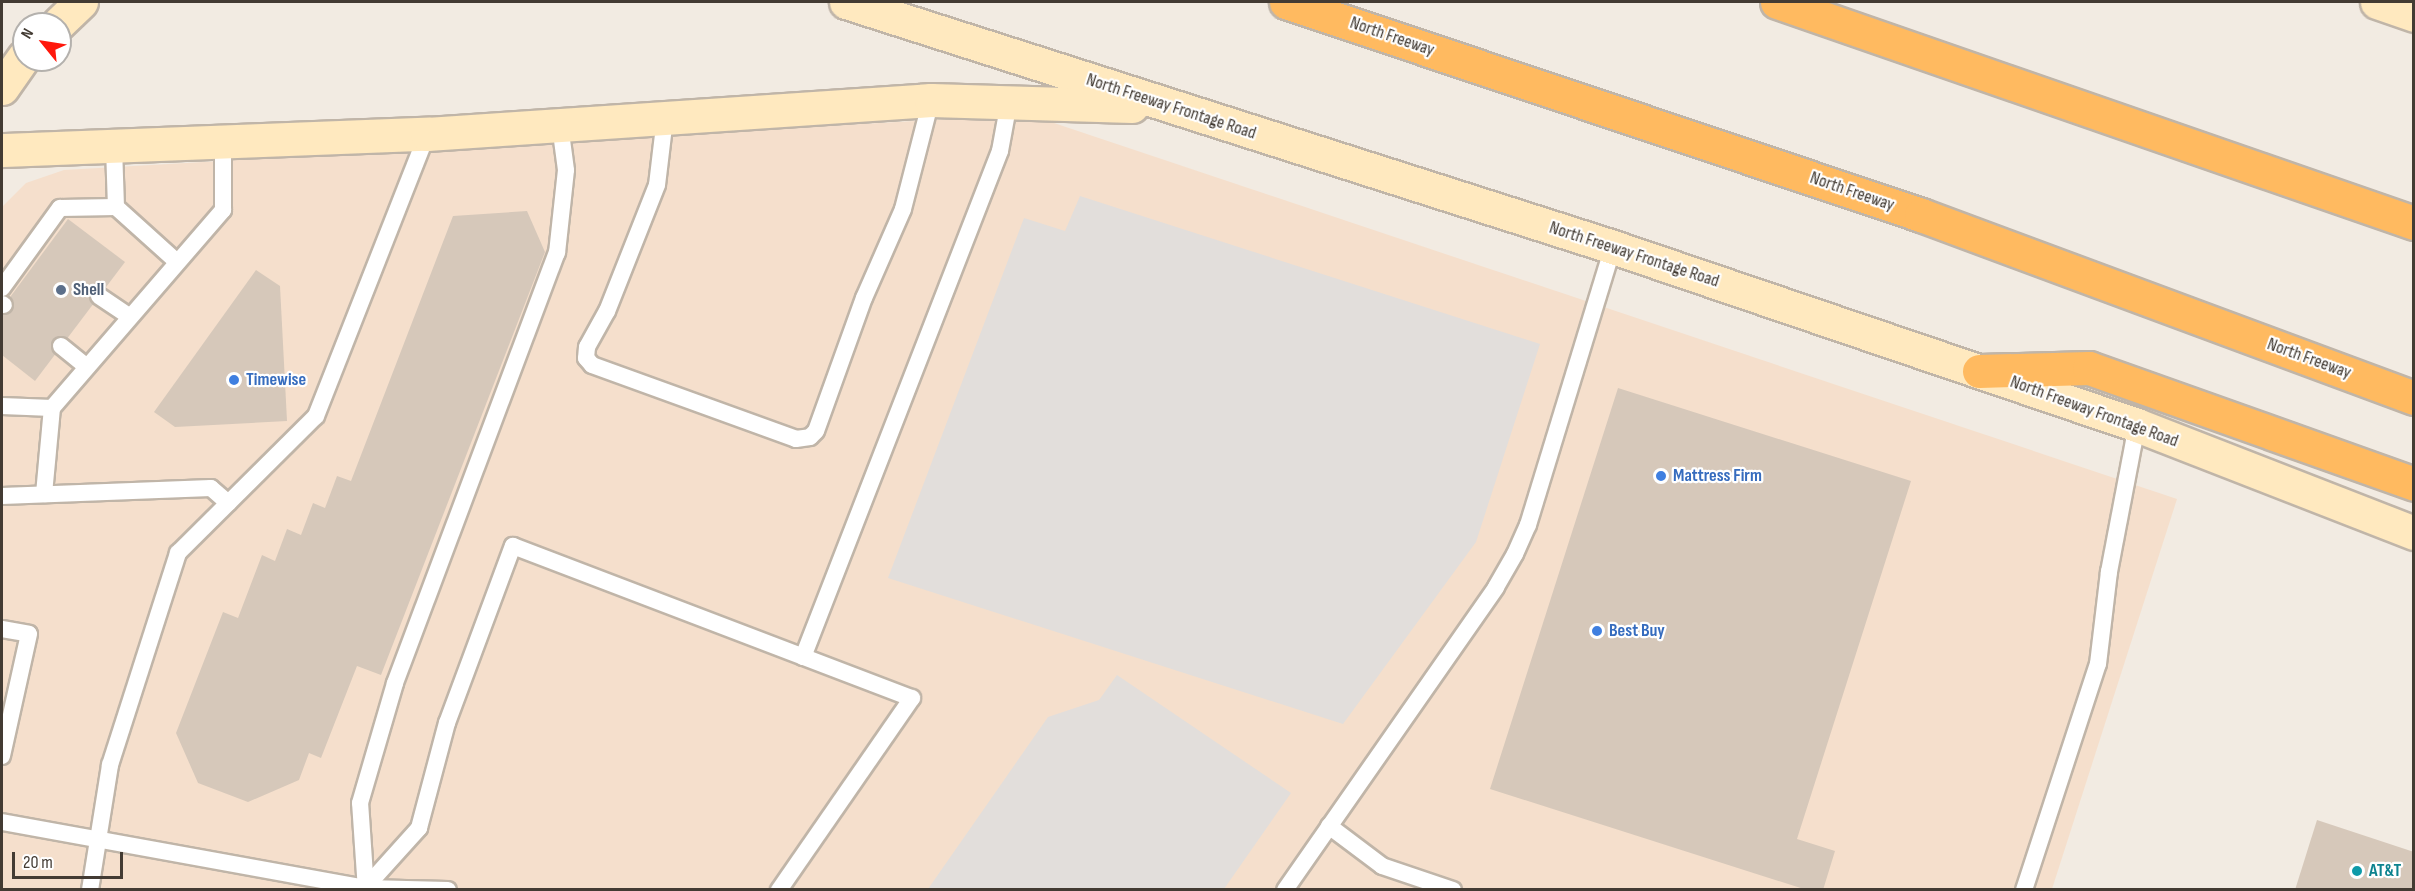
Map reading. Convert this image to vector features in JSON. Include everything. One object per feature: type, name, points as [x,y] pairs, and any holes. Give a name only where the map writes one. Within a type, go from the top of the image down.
[{"type":"highway","name":"North Freeway","points":[[1286,2],[1921,215],[2414,398]]},
{"type":"highway","points":[[1777,2],[2414,223]]},
{"type":"highway","points":[[1979,371],[2089,368],[2414,484]]},
{"type":"main road","name":"North Freeway Frontage Road","points":[[846,2],[1612,247],[1979,371],[2137,426],[2414,533]]},
{"type":"main road","points":[[2377,2],[2414,15]]},
{"type":"main road","points":[[2,88],[13,72]]},
{"type":"main road","points":[[2,150],[427,134],[931,100],[1169,107]]},
{"type":"lane","points":[[664,118],[657,185],[607,311],[587,347],[586,358],[592,365],[796,439],[810,436],[816,431],[864,298],[903,209],[931,100]]},
{"type":"lane","points":[[803,657],[1000,151],[1009,102]]},
{"type":"lane","points":[[366,889],[360,803],[395,683],[557,253],[565,181],[560,125]]},
{"type":"lane","points":[[90,890],[110,765],[178,553],[316,416],[427,134]]},
{"type":"lane","points":[[44,494],[52,408],[223,210],[223,142]]},
{"type":"lane","points":[[114,147],[116,207]]},
{"type":"lane","points":[[2,288],[36,252],[60,208],[116,207],[177,262]]},
{"type":"lane","points":[[1285,890],[1515,554],[1528,525],[1612,247]]},
{"type":"lane","points":[[99,296],[130,317]]},
{"type":"lane","points":[[61,346],[87,367]]},
{"type":"lane","points":[[2,406],[52,408]]},
{"type":"lane","points":[[2024,890],[2098,664],[2109,572],[2137,426]]},
{"type":"lane","points":[[2,496],[211,488],[228,503]]},
{"type":"lane","points":[[366,889],[419,828],[447,723],[513,546],[912,699],[779,890]]},
{"type":"lane","points":[[2,629],[29,634],[2,756]]},
{"type":"lane","points":[[2,822],[366,889],[448,890]]},
{"type":"lane","points":[[1329,826],[1382,866],[1453,890]]},
{"type":"shaded area","points":[[1002,116],[1051,122],[2177,499],[2052,889],[2,890],[2,207],[26,183],[64,170]]},
{"type":"shaded area","points":[[1080,196],[1540,344],[1476,542],[1343,724],[888,578],[1024,218],[1065,231]]},
{"type":"shaded area","points":[[1117,675],[1291,793],[1224,889],[928,889],[1048,717],[1099,700]]},
{"type":"building","points":[[527,211],[545,252],[381,675],[357,666],[321,758],[309,753],[299,780],[248,802],[198,783],[176,733],[223,612],[238,618],[262,555],[275,561],[287,529],[301,535],[313,503],[325,508],[337,476],[351,481],[453,216]]},
{"type":"building","points":[[68,219],[125,262],[35,381],[2,355],[2,308]]},
{"type":"building","points":[[256,270],[280,286],[287,421],[175,427],[154,412]]},
{"type":"building","points":[[1618,388],[1911,481],[1797,839],[1835,851],[1823,890],[1807,890],[1490,789]]},
{"type":"building","name":"AT&T","points":[[2317,820],[2414,852],[2414,890],[2295,890]]},
{"type":"place","name":"Shell","points":[[61,290]]},
{"type":"place","name":"Timewise","points":[[234,380]]},
{"type":"place","name":"Mattress Firm","points":[[1661,476]]},
{"type":"place","name":"Best Buy","points":[[1597,631]]},
{"type":"place","name":"AT&T","points":[[2357,871]]}]
